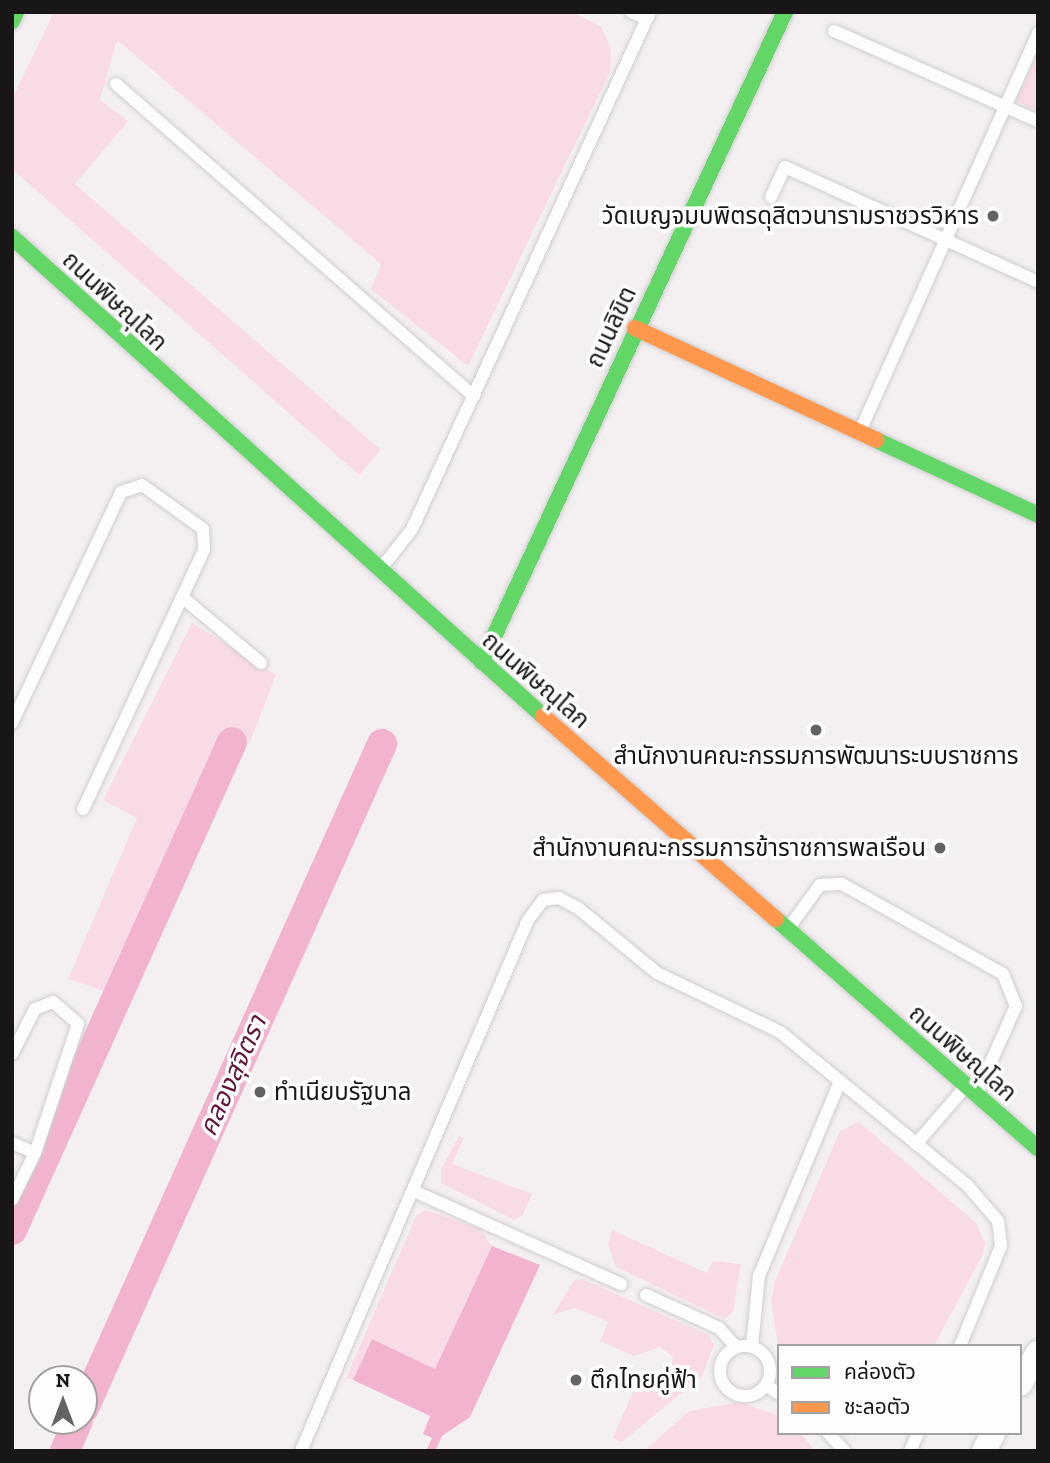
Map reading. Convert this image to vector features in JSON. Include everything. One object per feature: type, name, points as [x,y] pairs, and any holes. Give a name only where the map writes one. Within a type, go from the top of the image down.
[{"type":"main road","points":[[12,21],[16,12]]},
{"type":"main road","name":"ถนนลิขิต","points":[[482,662],[635,328],[785,12]]},
{"type":"main road","name":"ถนนพิษณุโลก","points":[[12,237],[378,572],[1038,1148]]},
{"type":"main road","points":[[635,328],[861,430],[1038,515]]},
{"type":"street","points":[[1022,1381],[1038,1353]]},
{"type":"street","points":[[984,1451],[992,1435]]},
{"type":"lane","points":[[378,572],[412,529],[648,16],[631,12]]},
{"type":"lane","points":[[834,30],[1038,121]]},
{"type":"lane","points":[[861,430],[1038,33]]},
{"type":"lane","points":[[116,85],[474,396]]},
{"type":"lane","points":[[771,197],[785,167],[1038,282]]},
{"type":"lane","points":[[12,723],[127,486],[142,485],[206,535],[181,597],[83,809]]},
{"type":"lane","points":[[181,597],[261,663]]},
{"type":"lane","points":[[788,930],[820,885],[842,884],[1003,974],[1016,1006],[971,1090],[916,1144]]},
{"type":"lane","points":[[301,1451],[416,1192],[528,920],[543,900],[559,898],[578,908],[657,972],[780,1032],[916,1144],[998,1221],[997,1267],[961,1344]]},
{"type":"lane","points":[[12,1054],[35,1009],[53,1002],[78,1024],[35,1153],[12,1200]]},
{"type":"lane","points":[[752,1346],[759,1276],[841,1081]]},
{"type":"lane","points":[[12,1143],[35,1153]]},
{"type":"lane","points":[[416,1192],[621,1284]]},
{"type":"lane","points":[[646,1295],[719,1328],[736,1347]]},
{"type":"lane","points":[[752,1346],[769,1362],[766,1385],[744,1396],[722,1382],[720,1365],[736,1347],[752,1346]]},
{"type":"lane","points":[[766,1385],[777,1393]]},
{"type":"lane","points":[[830,1435],[845,1451]]},
{"type":"lane","points":[[910,1451],[917,1435]]},
{"type":"shaded area","points":[[54,12],[571,12],[601,26],[611,49],[610,72],[468,366],[371,289],[381,264],[117,40],[100,100],[128,121],[75,184],[381,450],[359,475],[12,169],[12,99]]},
{"type":"shaded area","points":[[1038,53],[1038,111],[1016,101]]},
{"type":"shaded area","points":[[192,623],[276,675],[250,742],[223,728],[146,911],[104,991],[68,979],[137,818],[103,800]]},
{"type":"shaded area","points":[[859,1122],[975,1222],[985,1242],[983,1254],[935,1344],[778,1344],[771,1301],[775,1281],[840,1131]]},
{"type":"shaded area","points":[[459,1136],[464,1138],[452,1164],[532,1194],[522,1216],[514,1220],[441,1183],[441,1169]]},
{"type":"shaded area","points":[[426,1210],[480,1229],[492,1246],[435,1369],[372,1339],[353,1380],[346,1378],[416,1216]]},
{"type":"shaded area","points":[[612,1230],[707,1273],[713,1261],[741,1264],[733,1312],[725,1319],[616,1267],[608,1245]]},
{"type":"shaded area","points":[[492,1246],[540,1265],[470,1417],[442,1436],[435,1451],[426,1451],[432,1438],[423,1434],[430,1416],[353,1380],[372,1339],[435,1369]]},
{"type":"shaded area","points":[[582,1279],[709,1335],[714,1345],[702,1376],[622,1442],[613,1438],[639,1378],[669,1382],[673,1357],[660,1347],[634,1356],[600,1341],[608,1322],[575,1308],[553,1315],[574,1280]]},
{"type":"shaded area","points":[[740,1402],[777,1415],[777,1435],[803,1435],[815,1451],[644,1451],[689,1411]]},
{"type":"waterway","points":[[12,1230],[232,742]]},
{"type":"waterway","name":"คลองสุจิตรา","points":[[98,1377],[382,744]]},
{"type":"waterway","name":"คลองสุจิตรา","points":[[65,1451],[72,1435]]},
{"type":"traffic: fast","points":[[12,21],[16,12]]},
{"type":"traffic: fast","points":[[482,662],[785,12]]},
{"type":"traffic: fast","points":[[12,237],[543,716]]},
{"type":"traffic: fast","points":[[876,440],[1038,515]]},
{"type":"traffic: fast","points":[[776,919],[1038,1148]]},
{"type":"traffic: slow","points":[[635,328],[876,440]]},
{"type":"traffic: slow","points":[[543,716],[776,919]]},
{"type":"place","name":"วัดเบญจมบพิตรดุสิตวนารามราชวรวิหาร","points":[[993,216]]},
{"type":"place","name":"สำนักงานคณะกรรมการพัฒนาระบบราชการ","points":[[816,730]]},
{"type":"place","name":"สำนักงานคณะกรรมการข้าราชการพลเรือน","points":[[940,848]]},
{"type":"place","name":"ทำเนียบรัฐบาล","points":[[260,1092]]},
{"type":"place","name":"ตึกไทยคู่ฟ้า","points":[[576,1380]]}]
